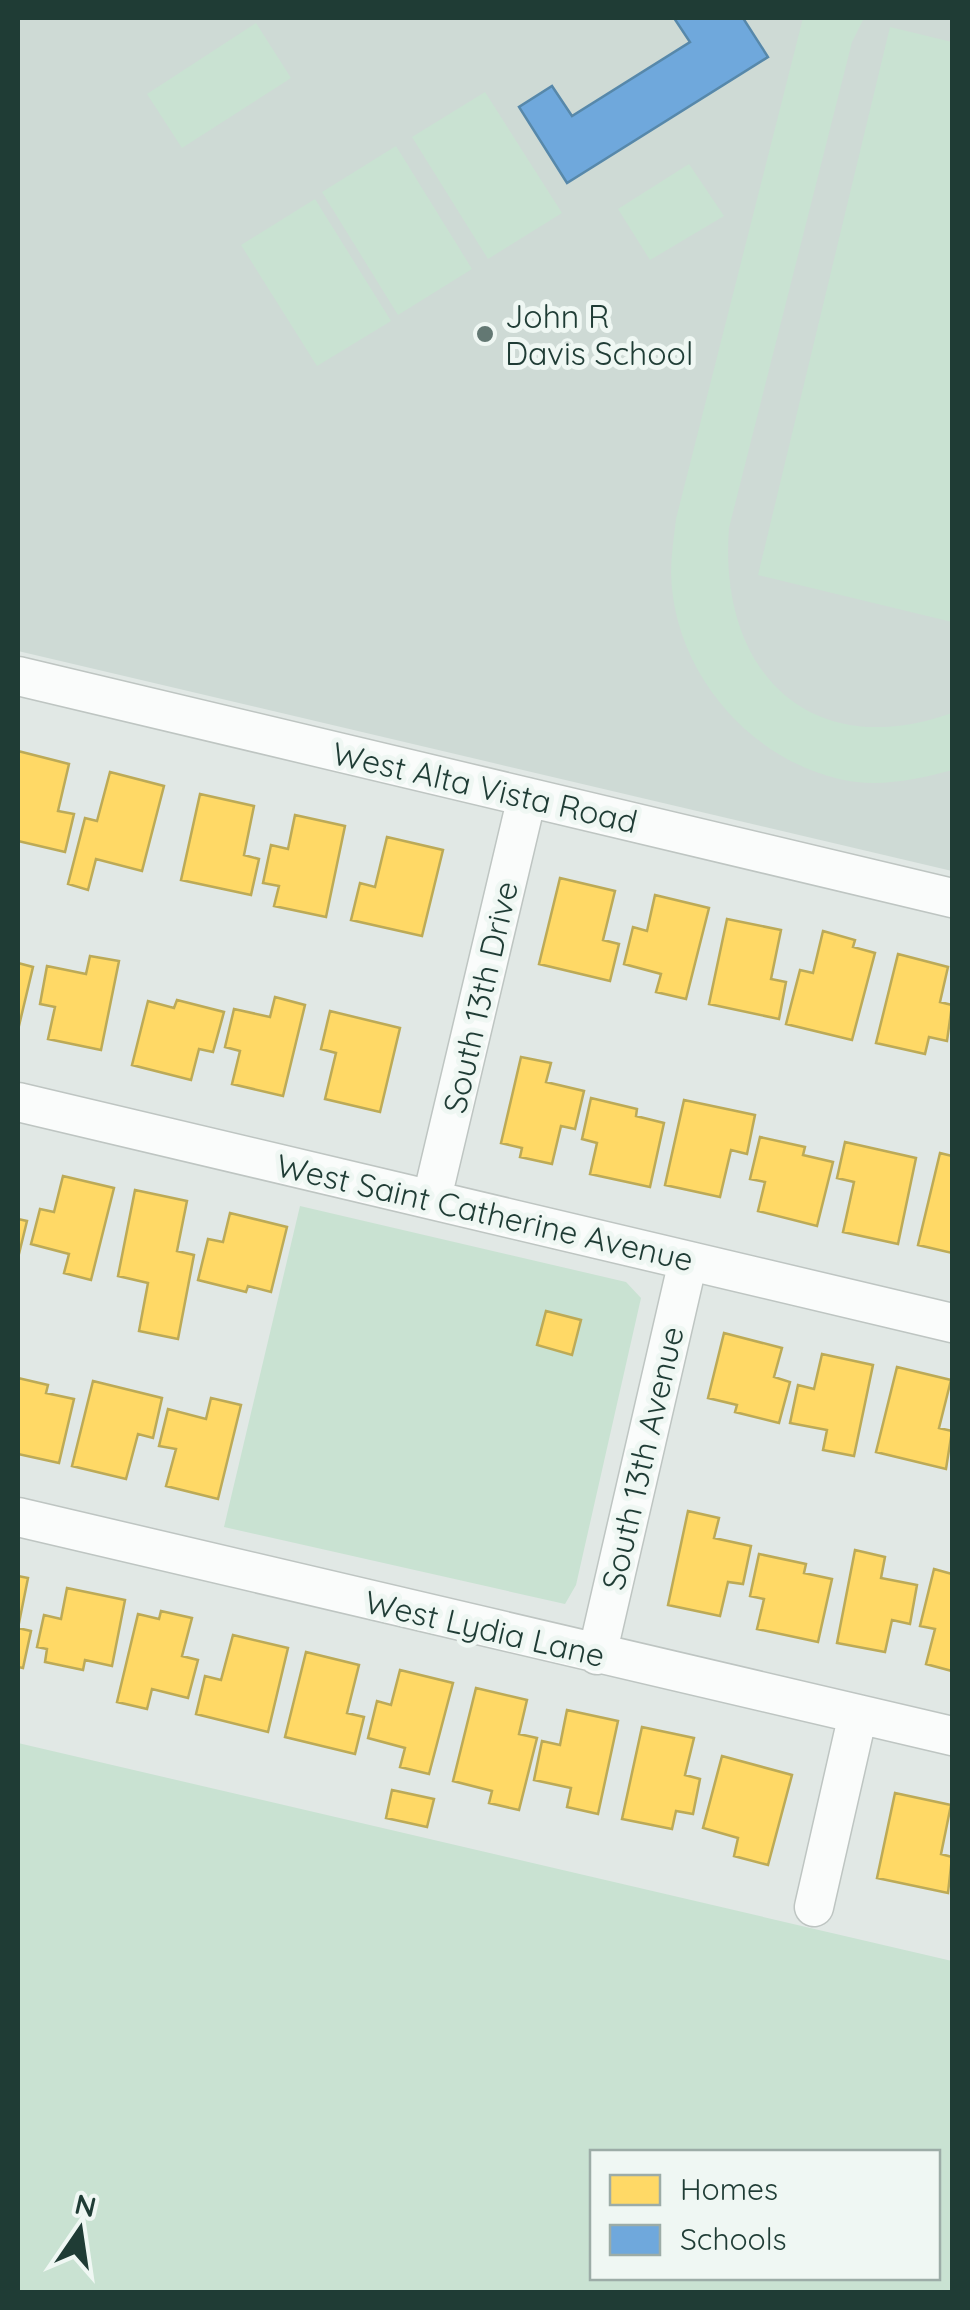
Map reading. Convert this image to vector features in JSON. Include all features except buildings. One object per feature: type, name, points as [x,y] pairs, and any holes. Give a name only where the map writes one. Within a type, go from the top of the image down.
[{"type":"street","name":"West Alta Vista Road","points":[[18,676],[952,898]]},
{"type":"street","name":"South 13th Drive","points":[[432,1198],[527,796]]},
{"type":"street","name":"West Saint Catherine Avenue","points":[[18,1102],[952,1322]]},
{"type":"street","name":"South 13th Avenue","points":[[597,1655],[688,1261]]},
{"type":"street","name":"West Lydia Lane","points":[[18,1517],[952,1736]]},
{"type":"street","points":[[814,1907],[858,1714]]},
{"type":"shaded area","name":"John R Davis School","points":[[18,18],[952,18],[952,871],[18,651]]},
{"type":"green space","points":[[803,18],[864,18],[852,42],[729,528],[730,579],[739,624],[757,663],[783,693],[816,715],[855,726],[901,726],[952,713],[952,770],[896,782],[839,779],[805,768],[774,751],[721,704],[685,643],[675,609],[671,573],[676,519]]},
{"type":"green space","points":[[256,23],[291,78],[182,148],[147,94]]},
{"type":"green space","points":[[890,27],[952,42],[952,622],[758,575]]},
{"type":"green space","points":[[485,92],[562,213],[488,259],[412,137]]},
{"type":"green space","points":[[396,146],[472,269],[398,315],[322,192]]},
{"type":"green space","points":[[689,164],[724,216],[650,260],[618,209]]},
{"type":"green space","points":[[315,199],[391,321],[317,366],[241,245]]},
{"type":"green space","points":[[300,1206],[626,1282],[641,1298],[576,1585],[565,1604],[224,1527]]},
{"type":"green space","points":[[18,1743],[952,1961],[952,2292],[18,2292]]},
{"type":"place","name":"John R Davis School","points":[[485,334]]}]
